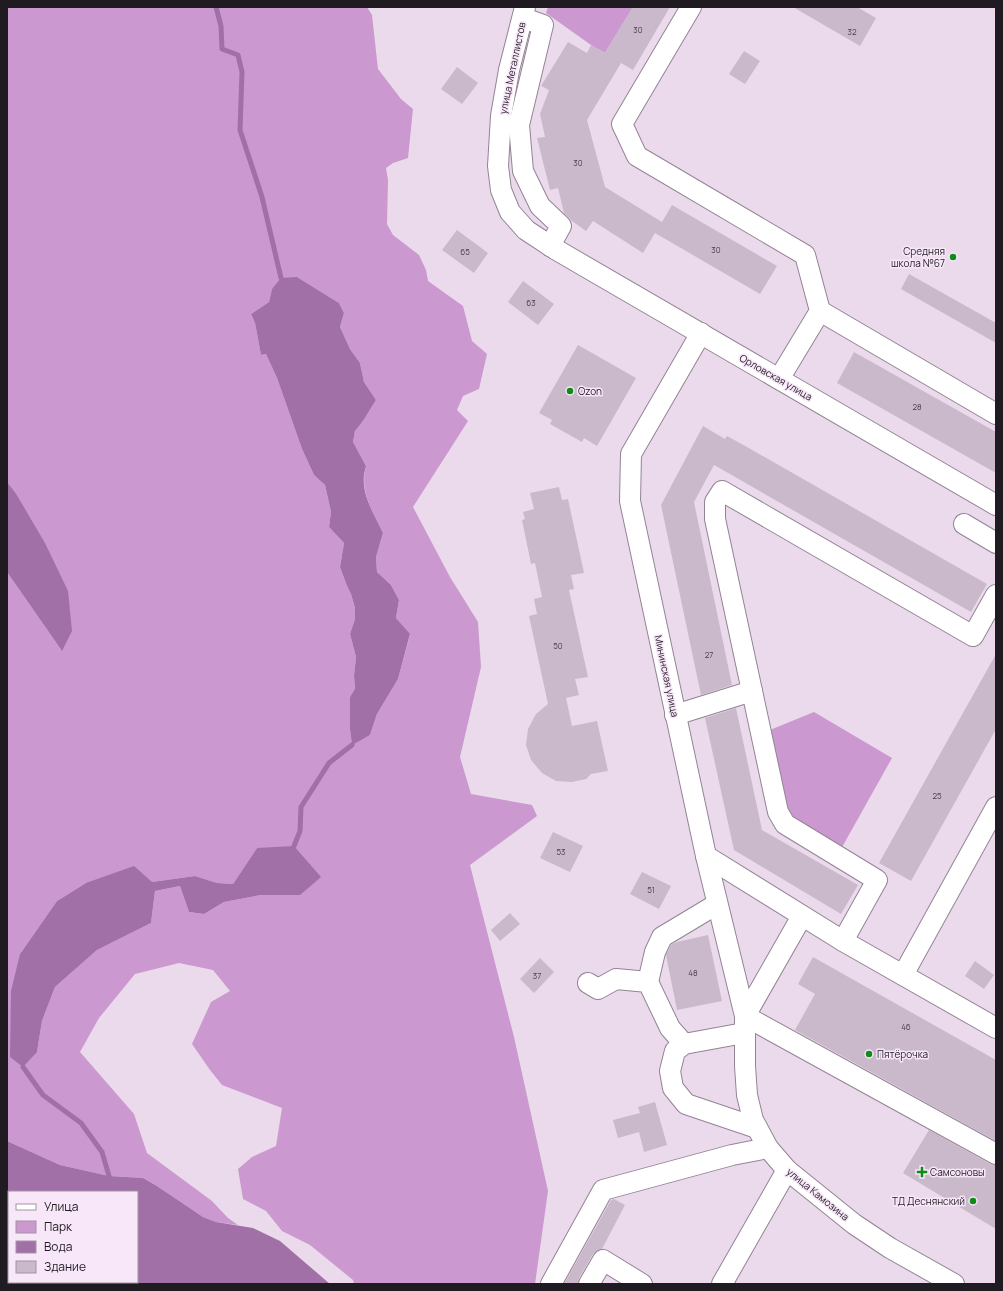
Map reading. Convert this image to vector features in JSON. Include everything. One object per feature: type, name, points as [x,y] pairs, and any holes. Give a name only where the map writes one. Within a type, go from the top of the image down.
[{"type":"street","points":[[691,7],[622,124],[637,156],[805,254],[820,311],[996,414]]},
{"type":"street","points":[[524,12],[543,25],[519,125],[523,171],[540,206],[561,226],[553,248]]},
{"type":"street","name":"улица Металлистов","points":[[524,12],[509,70],[501,116],[498,166],[501,190],[510,212],[526,230],[553,248]]},
{"type":"street","name":"Орловская улица","points":[[553,248],[996,505]]},
{"type":"street","points":[[779,379],[820,311]]},
{"type":"street","name":"Мининская улица","points":[[701,333],[631,454],[630,501],[675,715],[744,1025]]},
{"type":"street","points":[[843,941],[878,880],[785,824],[778,812],[715,519],[715,502],[722,491],[973,636],[996,595]]},
{"type":"street","points":[[964,524],[996,543]]},
{"type":"street","points":[[675,715],[752,691]]},
{"type":"street","points":[[902,975],[996,807]]},
{"type":"street","points":[[706,856],[843,941],[996,1028]]},
{"type":"street","points":[[684,1044],[670,1028],[648,982],[655,952],[662,937],[717,904]]},
{"type":"street","points":[[757,1128],[686,1104],[673,1088],[670,1071],[675,1051],[684,1044],[744,1025],[802,916]]},
{"type":"street","points":[[588,983],[598,989],[616,979],[648,982]]},
{"type":"street","points":[[744,1025],[996,1154]]},
{"type":"street","name":"улица Камозина","points":[[744,1025],[744,1066],[747,1095],[753,1120],[768,1148],[787,1170],[854,1224],[890,1248],[954,1284]]},
{"type":"street","points":[[551,1284],[602,1190],[732,1155],[768,1148]]},
{"type":"street","points":[[722,1284],[787,1170]]},
{"type":"street","points":[[589,1284],[603,1260],[642,1284]]},
{"type":"green space","points":[[7,7],[367,7],[372,15],[378,69],[401,99],[413,109],[408,158],[393,163],[386,168],[388,180],[387,224],[393,235],[419,255],[426,270],[428,281],[463,306],[472,341],[487,354],[479,389],[463,396],[457,410],[468,421],[413,507],[450,577],[478,622],[481,667],[460,757],[471,794],[532,805],[537,816],[470,865],[514,1037],[548,1191],[535,1284],[354,1284],[353,1280],[310,1245],[282,1231],[266,1211],[243,1199],[238,1169],[252,1157],[276,1146],[282,1108],[222,1085],[192,1044],[211,1002],[230,991],[213,970],[179,963],[135,974],[99,1018],[80,1052],[134,1114],[147,1153],[212,1201],[228,1218],[238,1225],[216,1222],[203,1217],[143,1178],[109,1176],[60,1165],[7,1141],[7,572],[62,651],[15,492],[7,482]],"holes":[[[297,277],[339,303],[344,313],[340,327],[350,349],[360,363],[364,382],[376,400],[355,431],[353,442],[366,466],[364,484],[368,501],[383,533],[376,557],[377,572],[391,585],[399,600],[396,618],[410,635],[398,679],[377,714],[370,735],[352,744],[350,729],[350,697],[355,690],[354,676],[356,657],[350,634],[355,619],[355,608],[340,567],[344,543],[329,527],[331,512],[325,485],[314,475],[302,449],[277,378],[266,354],[261,355],[255,323],[251,314],[269,302],[272,289]],[[257,848],[300,895],[261,895],[224,902],[204,914],[189,912],[180,886],[155,891],[151,923],[97,950],[55,987],[42,1021],[37,1052],[20,954],[57,901],[86,883],[152,882],[195,876],[217,883],[233,884]]]},
{"type":"green space","points":[[548,7],[633,7],[605,53],[591,45],[546,13]]},
{"type":"green space","points":[[814,712],[892,758],[841,849],[797,821],[783,803],[770,730]]},
{"type":"water","points":[[297,277],[339,303],[344,313],[340,327],[350,349],[360,363],[364,382],[376,400],[355,431],[353,442],[366,466],[364,475],[365,492],[371,509],[383,533],[376,557],[377,572],[391,585],[399,600],[396,618],[410,634],[398,679],[377,714],[370,735],[352,745],[350,729],[350,697],[355,689],[354,676],[356,657],[350,634],[355,619],[355,608],[340,567],[344,543],[329,527],[331,512],[325,485],[314,475],[302,449],[277,378],[266,354],[261,355],[255,323],[251,314],[269,302],[272,289],[281,278]]},
{"type":"water","points":[[7,482],[15,492],[45,543],[68,591],[72,631],[62,651],[7,572]]},
{"type":"water","points":[[294,846],[321,877],[300,895],[261,895],[224,902],[204,914],[189,912],[180,886],[155,891],[151,923],[97,950],[55,987],[42,1021],[37,1052],[23,1067],[10,1057],[11,991],[20,954],[57,901],[86,883],[134,866],[152,882],[195,876],[217,883],[233,884],[257,848]]},
{"type":"water","points":[[7,1141],[60,1165],[109,1176],[143,1178],[203,1217],[216,1222],[253,1228],[280,1241],[330,1284],[7,1284]]},
{"type":"building","points":[[633,7],[670,7],[633,70],[621,63],[587,120],[605,187],[662,222],[672,205],[777,266],[760,294],[655,233],[643,253],[593,221],[586,231],[564,213],[558,188],[550,190],[537,138],[545,137],[540,114],[549,90],[541,86],[568,42],[587,53],[591,45],[605,53]]},
{"type":"building","points":[[793,7],[857,7],[876,18],[860,46]]},
{"type":"building","points":[[744,51],[760,61],[745,84],[729,74]]},
{"type":"building","points":[[457,67],[478,83],[462,104],[441,89]]},
{"type":"building","points":[[457,230],[488,253],[474,273],[442,250]]},
{"type":"building","points":[[909,274],[996,323],[996,343],[901,289]]},
{"type":"building","points":[[523,281],[554,304],[538,325],[508,302]]},
{"type":"building","points":[[578,345],[636,378],[597,446],[584,438],[582,442],[550,424],[552,420],[539,413]]},
{"type":"building","points":[[854,352],[996,432],[996,473],[837,383]]},
{"type":"building","points":[[703,426],[725,439],[727,436],[747,447],[987,584],[971,612],[714,465],[694,502],[732,685],[701,695],[661,505]]},
{"type":"building","points":[[559,487],[562,500],[568,499],[584,573],[571,575],[574,589],[569,590],[588,677],[575,679],[579,695],[566,698],[572,726],[597,721],[608,771],[591,774],[586,779],[572,782],[556,781],[542,773],[531,760],[526,745],[528,729],[536,714],[548,704],[529,616],[537,614],[534,599],[542,597],[535,563],[531,564],[522,520],[525,519],[523,512],[534,509],[530,493]]},
{"type":"building","points":[[996,654],[996,729],[911,881],[879,863]]},
{"type":"building","points":[[736,708],[762,830],[858,885],[841,914],[734,850],[705,718]]},
{"type":"building","points":[[553,832],[583,846],[570,872],[540,858]]},
{"type":"building","points":[[642,872],[671,886],[659,909],[630,894]]},
{"type":"building","points":[[510,913],[520,924],[500,941],[491,930]]},
{"type":"building","points":[[708,935],[722,1001],[677,1010],[666,955],[671,945],[677,942]]},
{"type":"building","points":[[813,957],[996,1060],[996,1141],[795,1030],[815,994],[798,984]]},
{"type":"building","points":[[540,958],[554,972],[534,993],[520,979]]},
{"type":"building","points":[[975,961],[994,975],[984,989],[965,976]]},
{"type":"building","points":[[655,1102],[667,1145],[644,1152],[639,1132],[618,1138],[613,1120],[640,1113],[638,1107]]},
{"type":"building","name":"ТД Деснянский","points":[[929,1130],[990,1164],[996,1165],[996,1229],[903,1173]]},
{"type":"building","points":[[614,1199],[625,1205],[602,1249],[597,1250],[593,1254],[579,1278],[578,1284],[564,1284],[611,1200]]},
{"type":"waterway","points":[[216,7],[221,26],[222,49],[238,55],[242,72],[240,130],[262,197],[281,278]]},
{"type":"waterway","points":[[294,846],[300,831],[301,807],[329,763],[352,745]]},
{"type":"waterway","points":[[23,1067],[43,1095],[81,1123],[102,1152],[109,1176]]},
{"type":"place","name":"Средняя школа №67","points":[[953,257]]},
{"type":"place","name":"Ozon","points":[[570,391]]},
{"type":"place","name":"Пятёрочка","points":[[869,1054]]},
{"type":"place","name":"Самсоновы","points":[[922,1172]]},
{"type":"place","name":"ТД Деснянский","points":[[973,1201]]}]
